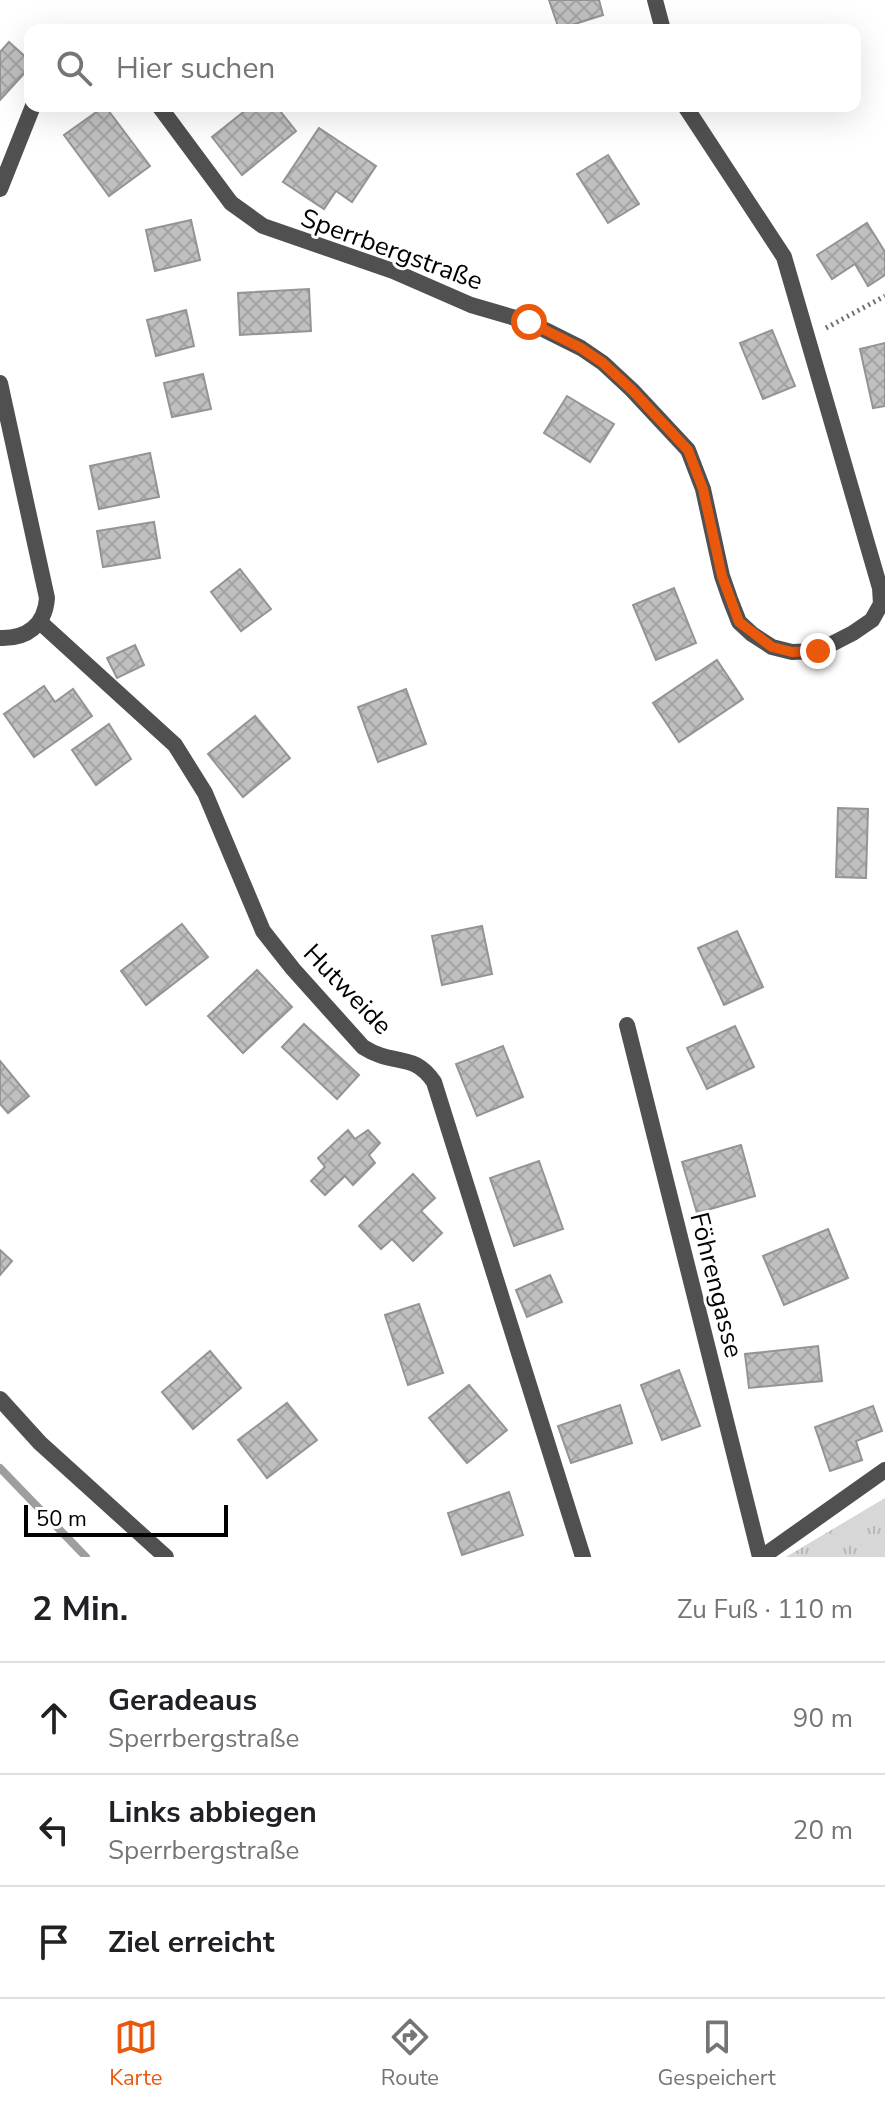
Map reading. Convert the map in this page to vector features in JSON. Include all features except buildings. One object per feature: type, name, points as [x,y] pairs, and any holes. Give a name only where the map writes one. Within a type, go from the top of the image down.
[{"type":"street","points":[[655,0],[661,24]]},
{"type":"street","points":[[0,189],[31,112]]},
{"type":"street","name":"Sperrbergstraße","points":[[163,112],[231,203],[263,226],[393,271],[471,305],[529,322],[581,348],[603,363],[688,450],[703,489],[722,576],[739,622],[772,647],[792,652],[818,651],[872,620],[883,607],[880,588],[784,257],[689,112]]},
{"type":"street","points":[[0,383],[46,584],[46,612],[41,623],[22,636],[0,638]]},
{"type":"street","name":"Hutweide","points":[[41,623],[175,745],[205,793],[263,931],[293,969],[363,1047],[377,1056],[414,1062],[424,1068],[434,1082],[583,1557]]},
{"type":"street","name":"Föhrengasse","points":[[627,1025],[761,1557]]},
{"type":"street","points":[[0,1399],[40,1443],[166,1557]]},
{"type":"street","points":[[761,1557],[885,1470]]},
{"type":"path","points":[[807,337],[885,296]]},
{"type":"green space","points":[[885,1498],[885,1557],[786,1557]]},
{"type":"waterway","points":[[0,1468],[86,1557]]},
{"type":"route","points":[[529,322],[581,348],[603,363],[688,450],[703,489],[722,576],[739,622],[772,647],[792,652],[818,651]]}]
